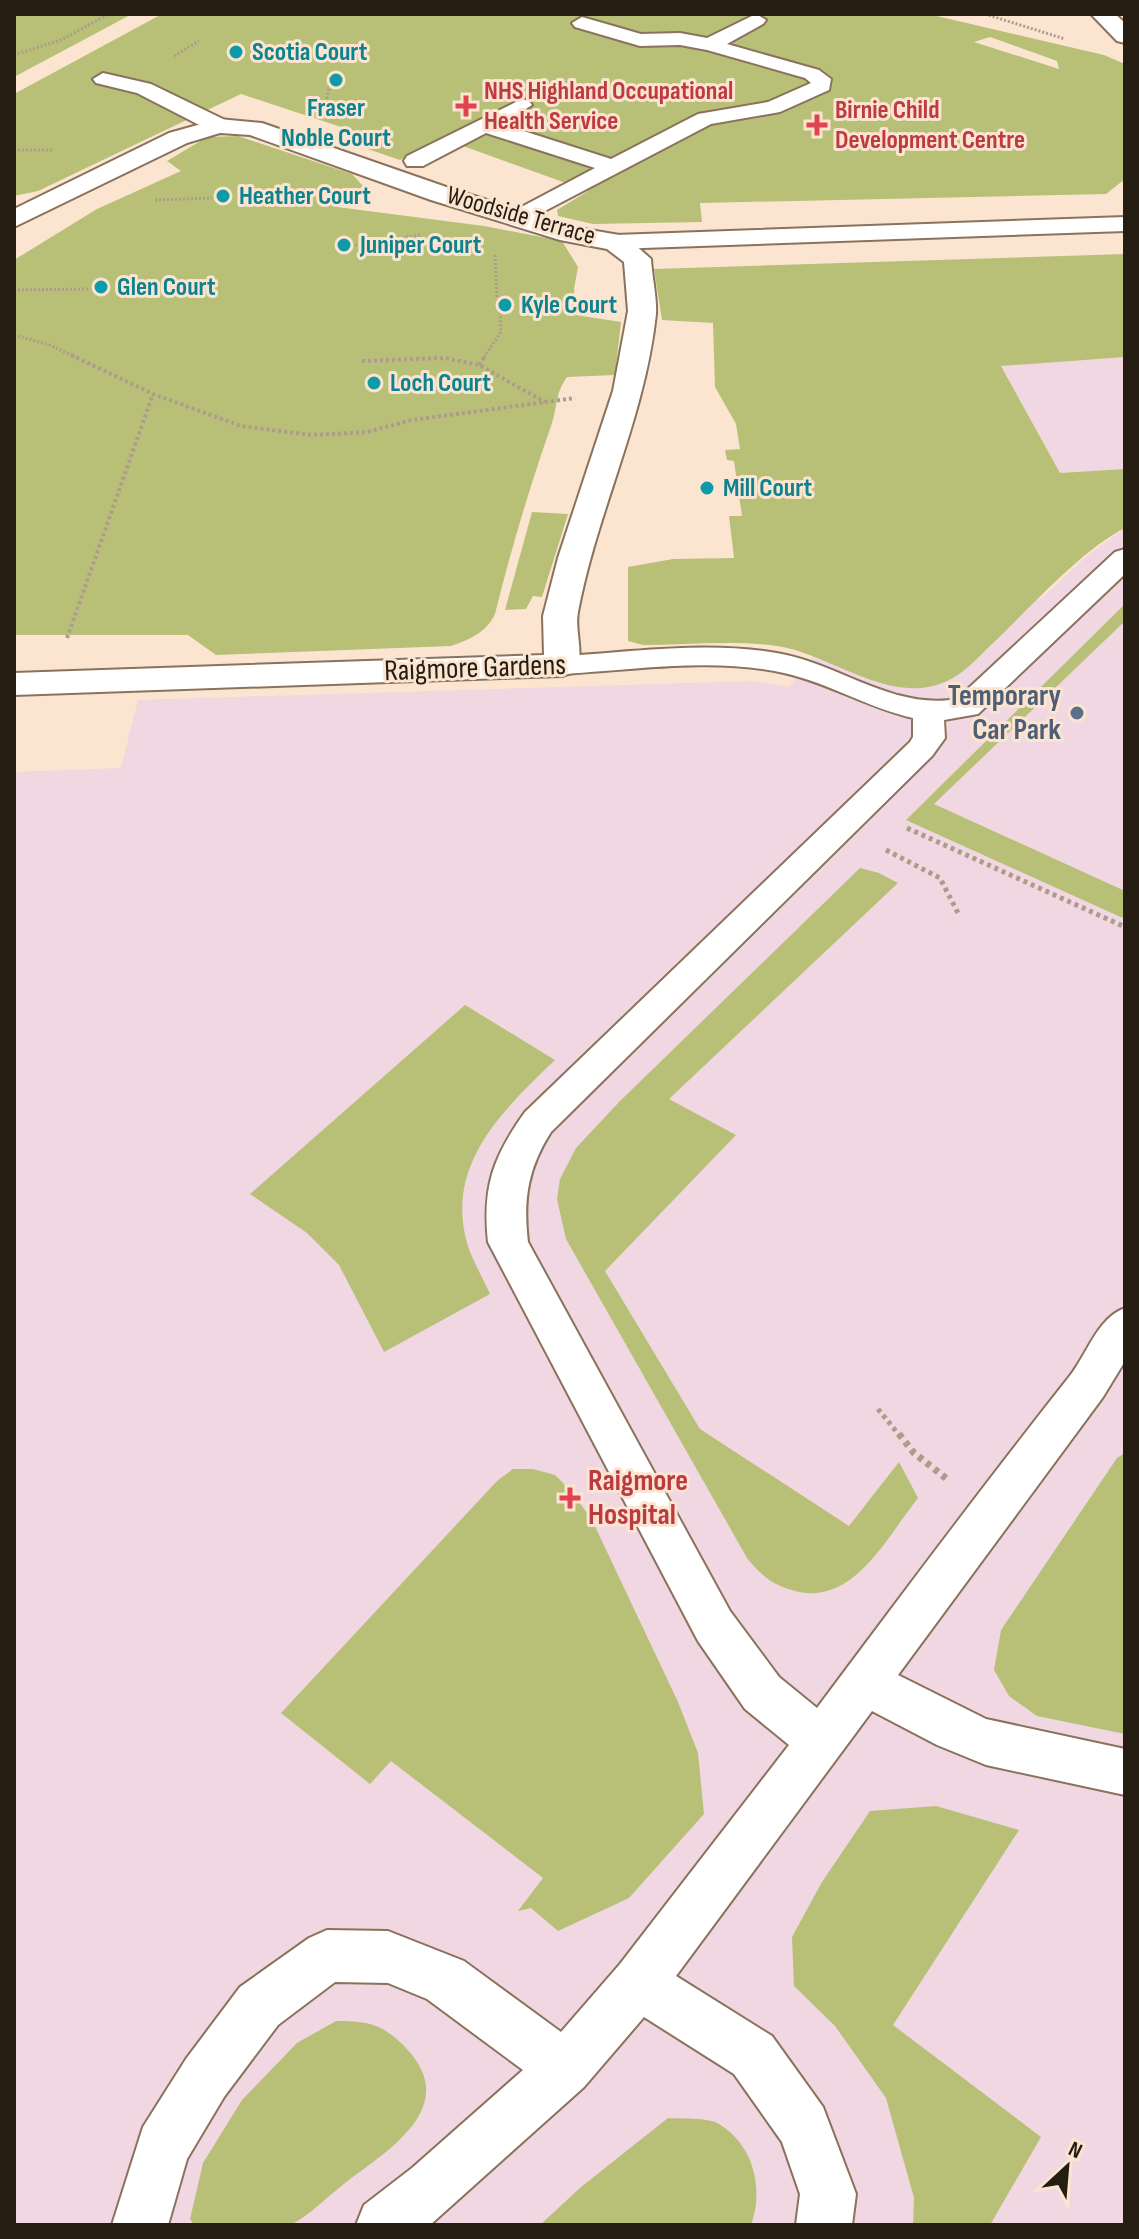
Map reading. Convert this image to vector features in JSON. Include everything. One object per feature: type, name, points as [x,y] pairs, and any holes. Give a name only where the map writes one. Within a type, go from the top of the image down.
[{"type":"street","points":[[1102,14],[1125,36]]},
{"type":"street","name":"Woodside Terrace","points":[[14,219],[178,138],[219,126],[253,128],[518,218],[569,234],[615,242],[637,259],[642,311],[628,391],[575,558],[560,616],[562,665]]},
{"type":"street","name":"Raigmore Gardens","points":[[14,684],[562,665]]},
{"type":"lane","points":[[710,45],[756,20]]},
{"type":"lane","points":[[518,218],[705,118],[773,108],[822,86],[821,79],[812,74],[710,45],[680,39],[640,40],[582,23]]},
{"type":"lane","points":[[103,79],[144,88],[219,126]]},
{"type":"lane","points":[[415,161],[522,105]]},
{"type":"lane","points":[[484,125],[613,167]]},
{"type":"lane","points":[[615,242],[1125,224]]},
{"type":"lane","name":"Raigmore Gardens","points":[[562,665],[709,659],[784,664],[833,680],[885,704],[928,712],[967,707],[1125,558]]},
{"type":"lane","points":[[821,1742],[762,1693],[714,1626],[508,1242],[504,1203],[511,1165],[538,1122],[852,818],[929,738],[928,712]]},
{"type":"lane","points":[[384,2225],[432,2188],[565,2068],[639,1983],[1088,1385],[1125,1325]]},
{"type":"lane","points":[[864,1681],[938,1721],[988,1743],[1098,1763],[1125,1772]]},
{"type":"lane","points":[[140,2225],[163,2147],[205,2078],[259,2006],[327,1956],[388,1957],[445,1980],[565,2068]]},
{"type":"lane","points":[[639,1983],[753,2055],[804,2126],[828,2194],[824,2225]]},
{"type":"path","points":[[14,55],[61,40],[109,14]]},
{"type":"path","points":[[985,14],[1069,40]]},
{"type":"path","points":[[355,245],[390,242],[425,233]]},
{"type":"path","points":[[495,250],[497,299]]},
{"type":"path","points":[[14,290],[89,289]]},
{"type":"path","points":[[479,365],[501,332],[500,311]]},
{"type":"path","points":[[14,335],[50,345],[153,394],[241,426],[311,435],[367,432],[412,420],[628,391]]},
{"type":"path","points":[[362,361],[445,358],[479,365],[546,402]]},
{"type":"path","points":[[51,683],[153,394]]},
{"type":"path","points":[[852,818],[940,878],[959,915]]},
{"type":"path","points":[[852,818],[1125,927]]},
{"type":"path","points":[[878,1409],[932,1469],[992,1509]]},
{"type":"shaded area","points":[[1125,357],[1125,469],[1060,473],[1001,365]]},
{"type":"shaded area","name":"Raigmore Hospital","points":[[1125,528],[1125,2225],[14,2225],[14,772],[121,768],[138,700],[755,681],[789,687],[814,655],[845,669],[893,648],[1042,598],[1088,555]]},
{"type":"green space","points":[[14,14],[132,14],[14,77]]},
{"type":"green space","points":[[162,14],[928,14],[1104,55],[1125,64],[1125,179],[1106,194],[700,203],[702,222],[593,224],[558,216],[557,210],[588,191],[441,138],[400,160],[356,145],[356,132],[241,94],[38,191],[14,196],[14,94]],"holes":[[[990,37],[1057,61],[1059,69],[974,42]]]},
{"type":"green space","points":[[238,136],[352,174],[363,186],[337,207],[484,226],[562,241],[578,267],[574,289],[576,315],[621,322],[615,375],[567,377],[563,383],[495,614],[482,630],[464,641],[451,646],[216,655],[188,635],[14,635],[14,260],[97,209],[181,171],[167,161],[207,137]]},
{"type":"green space","points":[[1125,254],[1125,357],[1001,366],[1060,473],[1125,469],[1125,528],[1073,565],[962,672],[929,687],[908,688],[863,677],[798,651],[777,646],[727,643],[643,645],[628,641],[628,567],[673,559],[734,558],[729,516],[742,516],[734,461],[727,460],[725,450],[740,449],[736,424],[715,387],[713,323],[662,320],[654,269]]},
{"type":"green space","points":[[532,512],[568,514],[542,597],[533,596],[526,609],[505,610]]},
{"type":"green space","points":[[1125,604],[1125,621],[934,804],[1125,891],[1125,919],[906,820]]},
{"type":"green space","points":[[860,868],[898,883],[669,1099],[736,1135],[605,1271],[700,1429],[849,1526],[899,1462],[918,1498],[866,1566],[850,1580],[832,1589],[813,1593],[792,1590],[772,1582],[747,1558],[566,1239],[557,1199],[560,1179],[576,1148],[619,1102]]},
{"type":"green space","points":[[465,1005],[555,1060],[516,1099],[483,1141],[471,1164],[464,1188],[462,1215],[467,1243],[490,1294],[384,1352],[339,1265],[307,1233],[250,1194]]},
{"type":"green space","points":[[1125,1453],[1125,1734],[1037,1716],[1009,1696],[994,1670],[1001,1630],[1117,1458]]},
{"type":"green space","points":[[513,1469],[533,1469],[555,1475],[592,1520],[678,1702],[698,1753],[704,1814],[629,1898],[558,1931],[531,1908],[518,1911],[543,1878],[391,1761],[370,1784],[281,1713],[497,1481]]},
{"type":"green space","points":[[936,1806],[1019,1830],[893,2025],[1041,2137],[990,2225],[913,2225],[914,2198],[886,2098],[835,2026],[794,1986],[792,1937],[822,1882],[870,1811]]},
{"type":"green space","points":[[336,2021],[375,2026],[406,2048],[421,2069],[426,2089],[423,2108],[413,2125],[381,2156],[292,2224],[260,2227],[194,2225],[190,2219],[203,2163],[242,2100],[297,2043]]},
{"type":"green space","points":[[668,2118],[714,2122],[741,2144],[756,2183],[751,2225],[540,2225],[581,2187]]},
{"type":"place","name":"Scotia Court","points":[[236,52]]},
{"type":"place","name":"Fraser Noble Court","points":[[336,80]]},
{"type":"place","name":"NHS Highland Occupational Health Service","points":[[466,106]]},
{"type":"place","name":"Birnie Child Development Centre","points":[[817,125]]},
{"type":"place","name":"Heather Court","points":[[223,196]]},
{"type":"place","name":"Juniper Court","points":[[344,245]]},
{"type":"place","name":"Glen Court","points":[[101,287]]},
{"type":"place","name":"Kyle Court","points":[[505,305]]},
{"type":"place","name":"Loch Court","points":[[374,383]]},
{"type":"place","name":"Mill Court","points":[[707,488]]},
{"type":"place","name":"Temporary Car Park","points":[[1077,713]]},
{"type":"place","name":"Raigmore Hospital","points":[[570,1498]]}]
